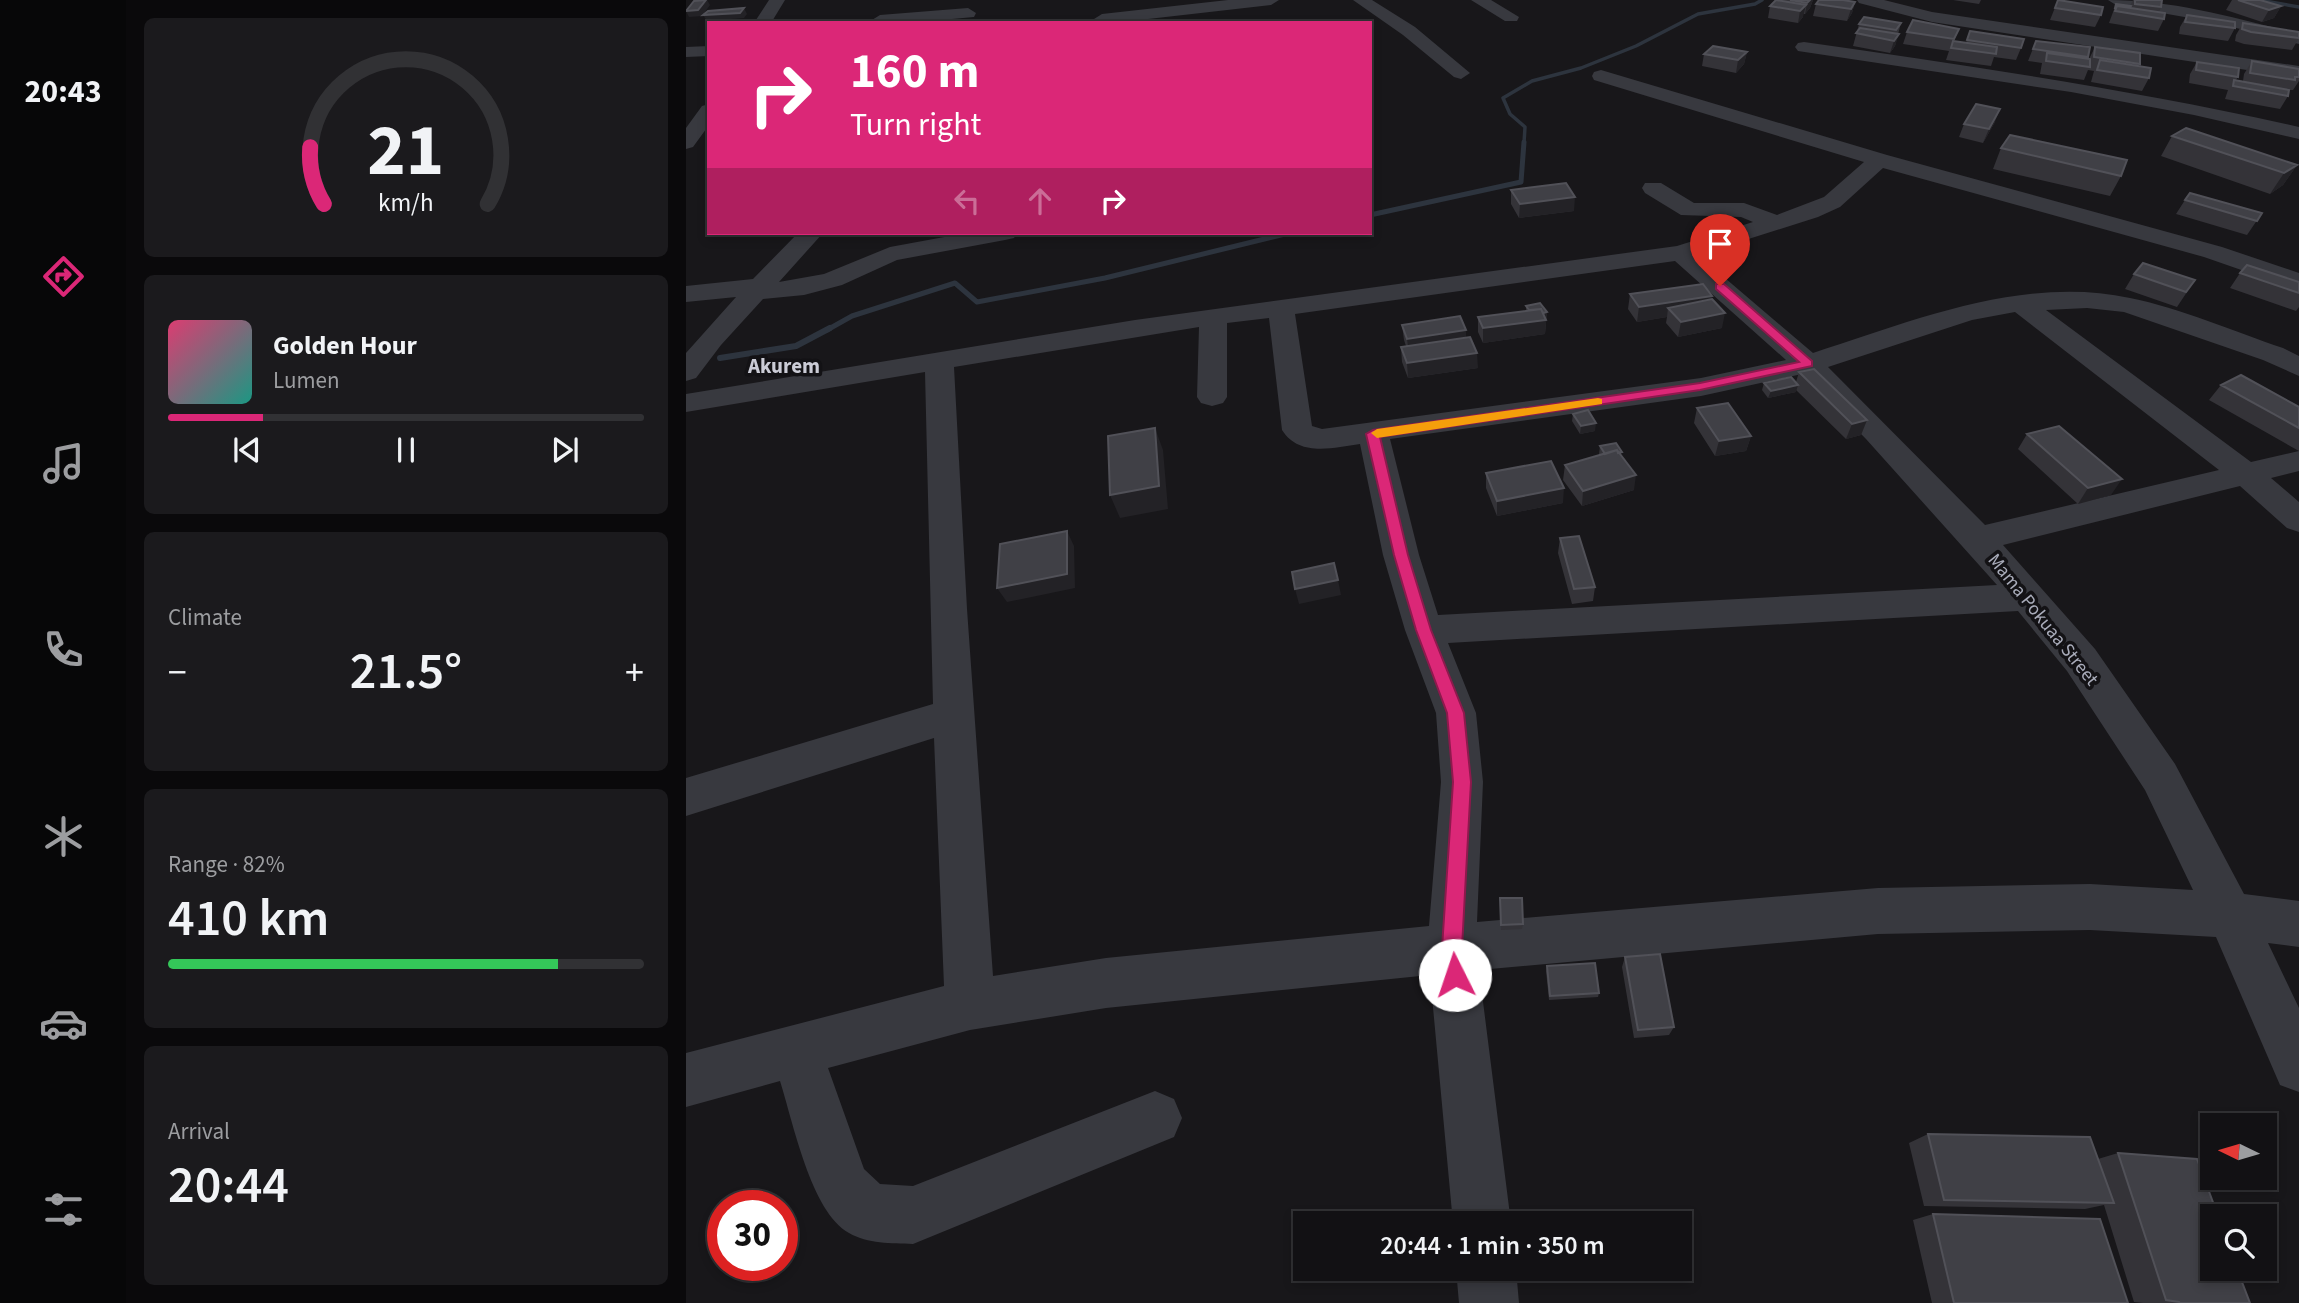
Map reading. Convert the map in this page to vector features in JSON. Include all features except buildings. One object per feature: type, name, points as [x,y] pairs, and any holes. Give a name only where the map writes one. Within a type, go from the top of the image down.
[{"type":"street","points":[[763,21],[777,0]]},
{"type":"street","points":[[1104,0],[1102,21],[1271,0]]},
{"type":"street","points":[[1361,0],[1409,31],[1461,73]]},
{"type":"street","points":[[1479,0],[1511,18]]},
{"type":"street","points":[[1865,0],[1932,17],[2161,65],[2299,72]]},
{"type":"street","points":[[2116,0],[2214,16],[2299,39]]},
{"type":"street","points":[[2152,102],[2161,65],[2168,8]]},
{"type":"street","points":[[880,20],[968,12]]},
{"type":"street","points":[[1384,37],[1409,31]]},
{"type":"street","points":[[686,52],[707,51]]},
{"type":"street","points":[[1802,55],[2175,121],[2187,121],[2193,109]]},
{"type":"street","points":[[1869,65],[2071,86],[2193,109],[2295,145]]},
{"type":"street","points":[[1601,76],[1878,160],[2213,252],[2299,282]]},
{"type":"street","points":[[686,143],[707,113]]},
{"type":"street","points":[[686,403],[939,359],[1680,253],[1810,212],[1832,202],[1878,160]]},
{"type":"street","points":[[1653,188],[1689,210],[1744,210],[1775,223]]},
{"type":"street","points":[[686,372],[711,340],[809,235]]},
{"type":"street","points":[[686,294],[804,287],[833,279],[890,254],[994,235]]},
{"type":"street","name":"Mama Pokuaa Street","points":[[1680,253],[1808,364],[1877,432],[1979,539],[2081,660],[2160,777],[2230,915],[2299,1066]]},
{"type":"street","points":[[1281,308],[1297,430],[1307,438],[1322,439],[1700,387],[1808,364],[1967,313],[2020,303],[2087,300],[2128,305],[2273,354],[2299,367]]},
{"type":"street","points":[[2020,303],[2247,475],[2299,520]]},
{"type":"street","points":[[1212,397],[1213,318]]},
{"type":"street","points":[[939,359],[970,1005]]},
{"type":"street","points":[[1373,434],[1401,555],[1423,630],[1456,713],[1462,782],[1452,948],[1481,1211]]},
{"type":"street","points":[[1979,539],[2299,461]]},
{"type":"street","points":[[1423,630],[2030,597]]},
{"type":"street","points":[[686,797],[954,715]]},
{"type":"street","points":[[686,1080],[970,1005],[1106,983],[1452,948],[1878,911],[2090,907],[2230,915],[2299,925]]},
{"type":"street","points":[[796,1051],[842,1187],[867,1212],[913,1215],[1155,1118]]},
{"type":"street","points":[[1487,1281],[1489,1303]]},
{"type":"waterway","points":[[1524,143],[1525,127],[1510,114],[1503,98],[1532,81],[1581,68],[1636,46],[1698,14],[1755,4],[1762,0]]},
{"type":"waterway","points":[[2259,0],[2299,7]]},
{"type":"waterway","points":[[1372,215],[1521,182],[1524,142]]},
{"type":"waterway","points":[[827,330],[852,316],[955,283],[977,302],[1105,278],[1281,235]]},
{"type":"waterway","points":[[720,358],[796,346],[830,328]]},
{"type":"slow traffic","points":[[1377,433],[1598,402]]},
{"type":"district","name":"Akurem","points":[[784,366]]},
{"type":"route","points":[[1455,975],[1452,948],[1462,782],[1456,713],[1423,630],[1401,555],[1373,434],[1700,387],[1808,364],[1720,286]]}]
